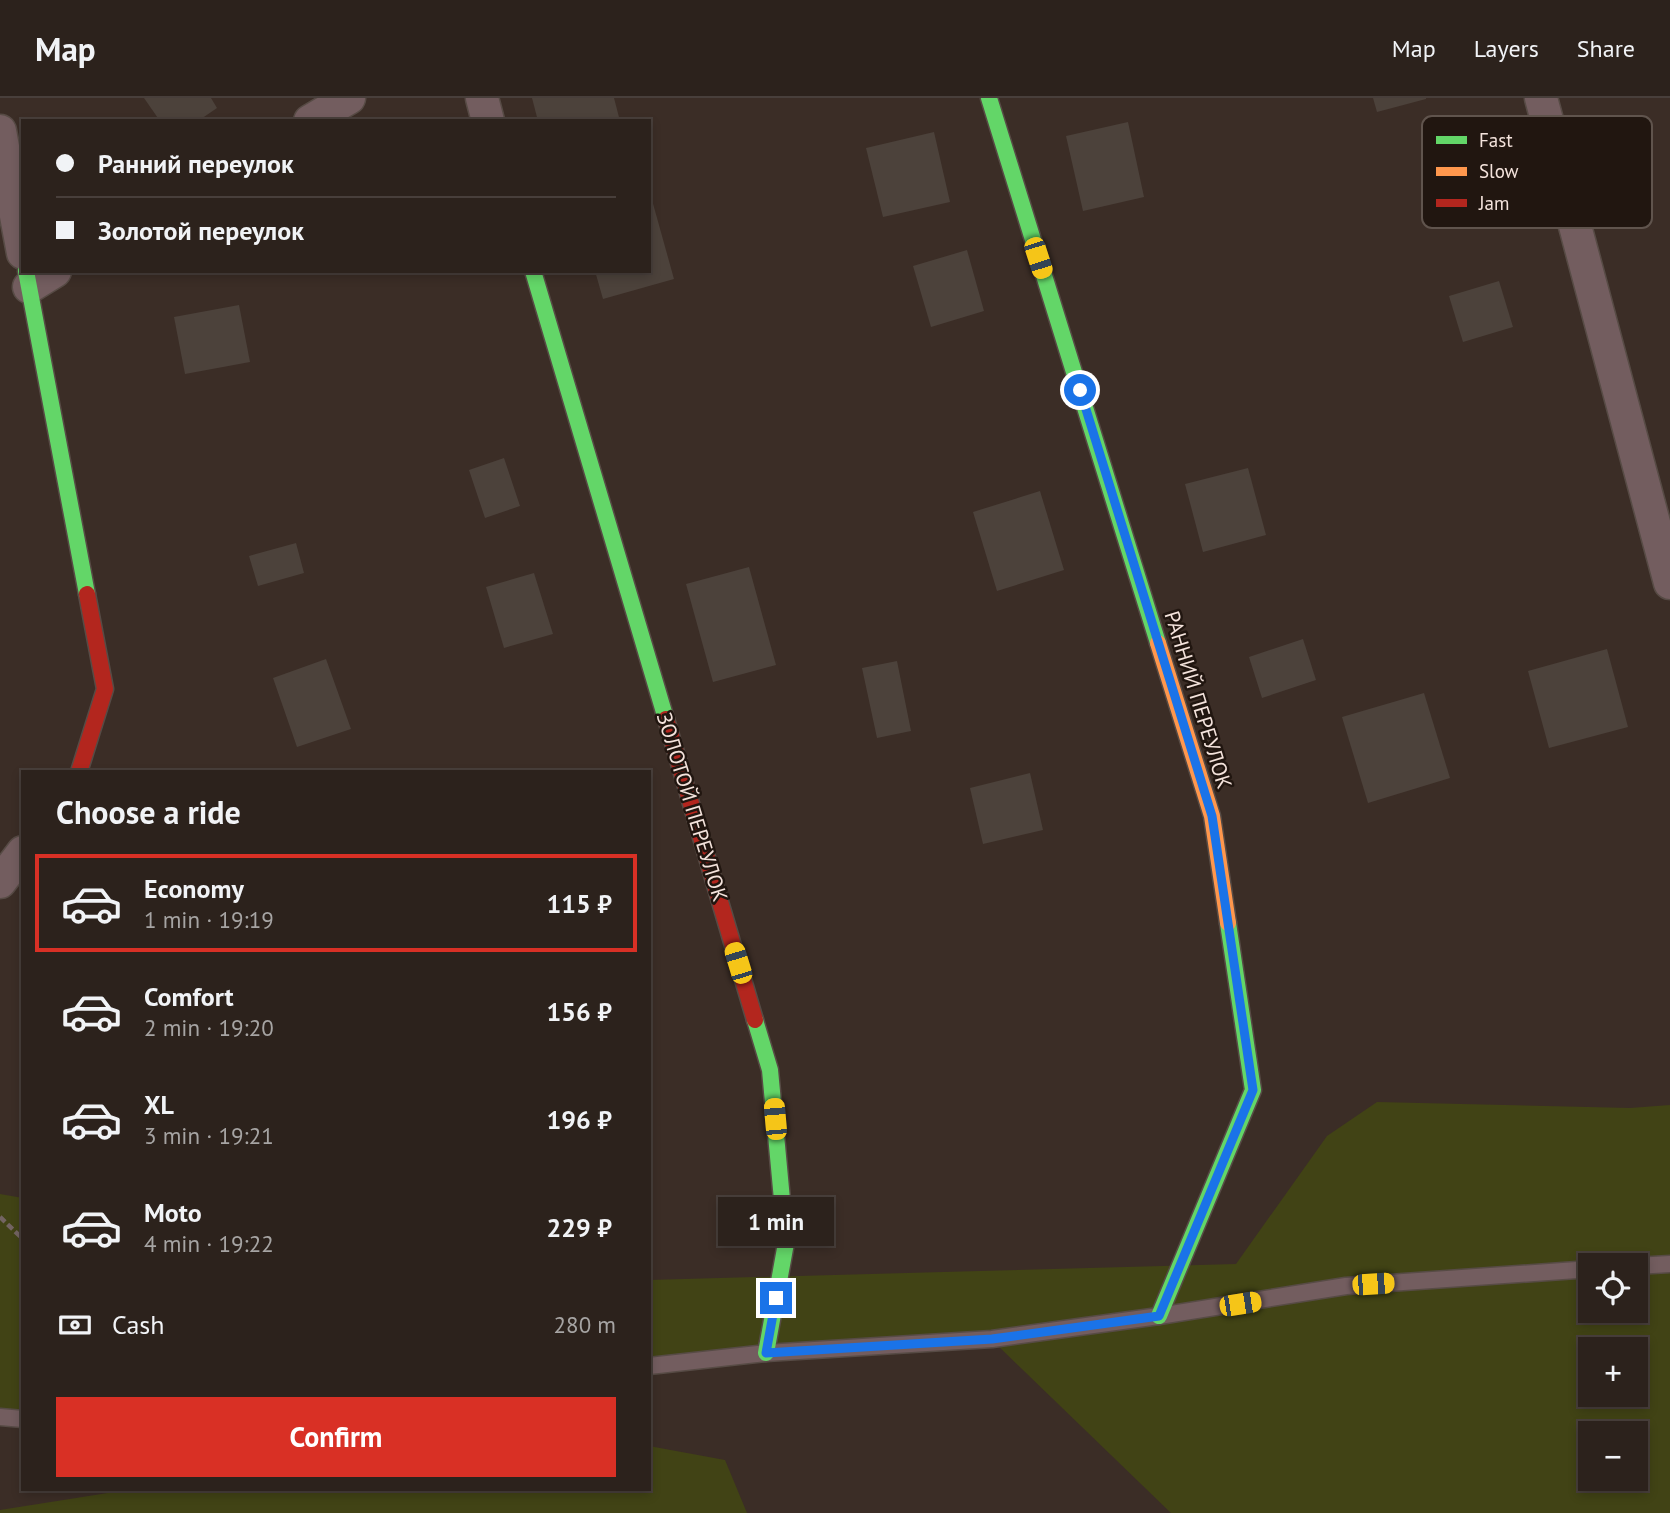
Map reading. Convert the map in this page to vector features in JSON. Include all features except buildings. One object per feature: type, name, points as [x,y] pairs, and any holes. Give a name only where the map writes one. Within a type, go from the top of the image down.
[{"type":"street","points":[[313,119],[349,98]]},
{"type":"street","points":[[482,98],[487,119]]},
{"type":"street","name":"РАННИЙ ПЕРЕУЛОК","points":[[989,98],[1212,816],[1253,1090],[1159,1316]]},
{"type":"street","points":[[1541,98],[1546,116]]},
{"type":"street","points":[[0,131],[21,242]]},
{"type":"street","points":[[1576,228],[1670,583]]},
{"type":"street","name":"ЗОЛОТОЙ ПЕРЕУЛОК","points":[[534,273],[770,1070],[786,1243],[766,1353]]},
{"type":"street","points":[[37,276],[105,688],[80,770]]},
{"type":"street","points":[[0,882],[21,855]]},
{"type":"lane","points":[[1648,1265],[1670,1264]]},
{"type":"lane","points":[[651,1366],[766,1353],[992,1339],[1346,1286],[1578,1270]]},
{"type":"lane","points":[[0,1417],[21,1419]]},
{"type":"path","points":[[0,1217],[21,1237]]},
{"type":"shaded area","points":[[1377,1102],[1630,1108],[1670,1105],[1670,1513],[1171,1513],[992,1340],[651,1366],[651,1280],[1236,1264],[1327,1136]]},
{"type":"shaded area","points":[[0,1194],[21,1198],[21,1419],[0,1417]]},
{"type":"shaded area","points":[[651,1446],[725,1460],[747,1513],[0,1513],[0,1510],[120,1491],[651,1491]]},
{"type":"traffic: fast","points":[[989,98],[1158,643]]},
{"type":"traffic: fast","points":[[26,273],[87,594]]},
{"type":"traffic: fast","points":[[534,273],[666,719]]},
{"type":"traffic: fast","points":[[1159,1316],[1253,1090],[1228,923]]},
{"type":"traffic: fast","points":[[755,1020],[770,1070],[786,1243],[766,1353]]},
{"type":"traffic: slow","points":[[1158,643],[1212,816],[1228,923]]},
{"type":"traffic: jam","points":[[80,770],[105,689],[87,594]]},
{"type":"traffic: jam","points":[[666,719],[755,1020]]},
{"type":"route","points":[[776,1298],[766,1353],[992,1339],[1159,1316],[1253,1090],[1212,816],[1080,390]]}]
